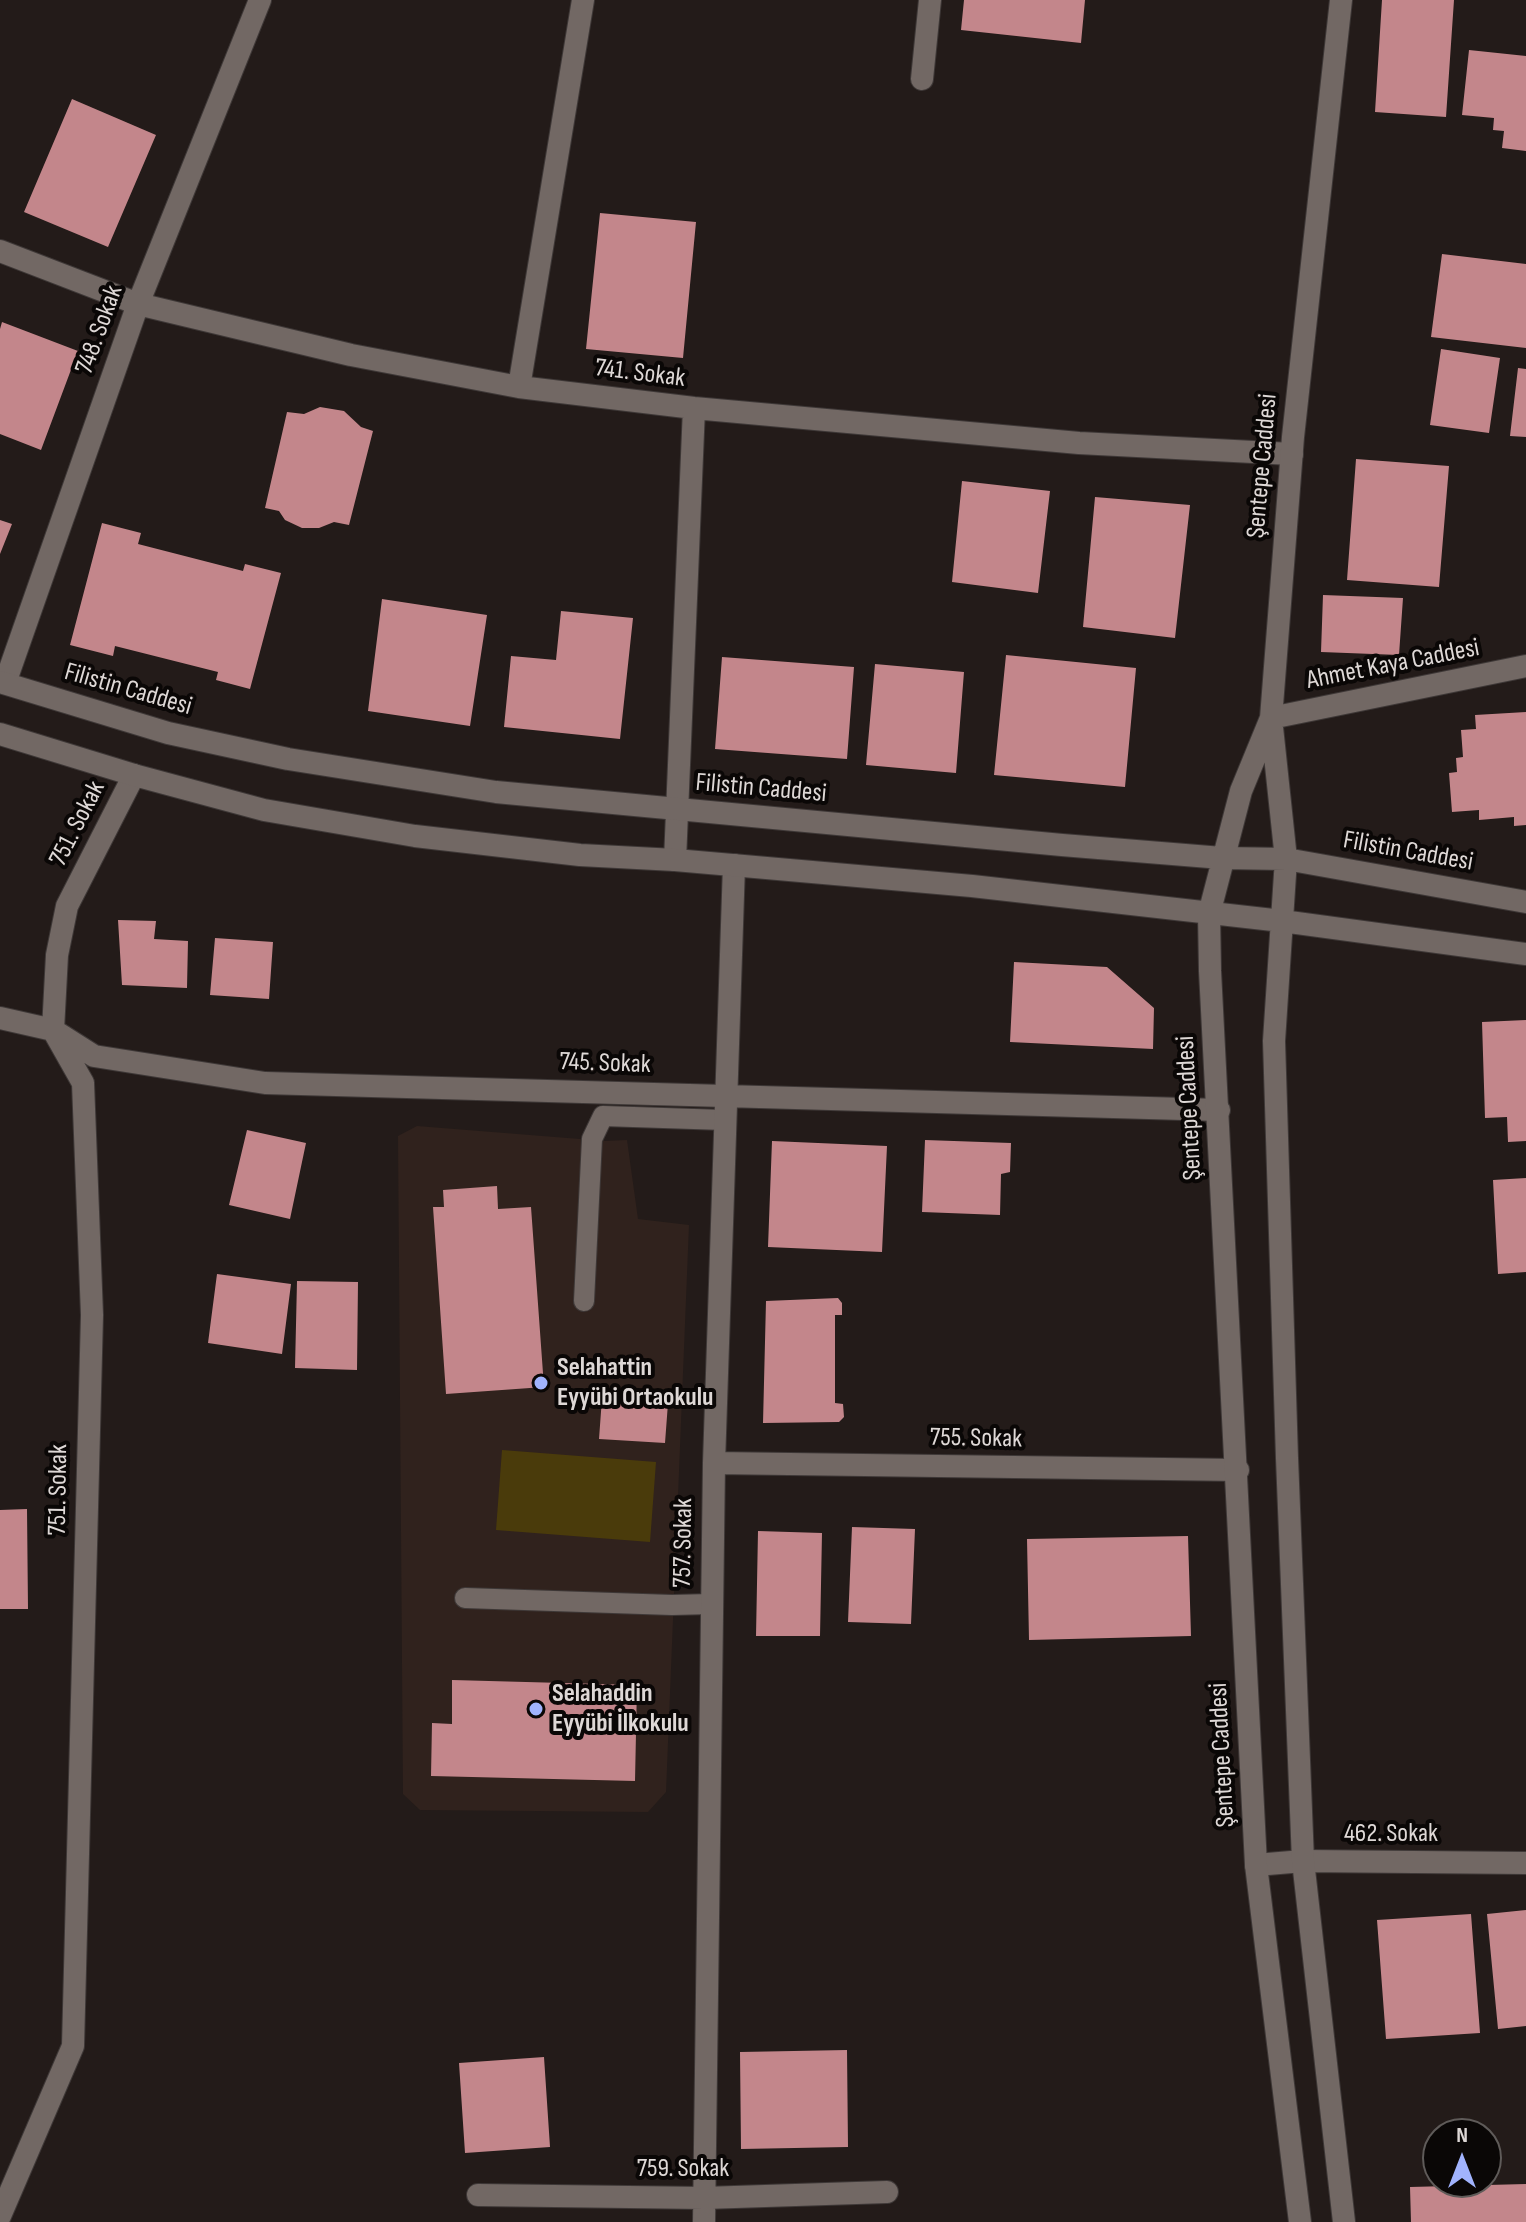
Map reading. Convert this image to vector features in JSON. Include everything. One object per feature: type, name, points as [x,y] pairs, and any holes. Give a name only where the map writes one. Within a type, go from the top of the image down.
[{"type":"street","name":"748. Sokak","points":[[2,682],[138,304],[260,0]]},
{"type":"street","points":[[519,387],[583,0]]},
{"type":"street","points":[[922,79],[930,0]]},
{"type":"street","name":"Şentepe Caddesi","points":[[1300,2222],[1256,1865],[1209,914],[1241,791],[1271,718],[1292,454],[1341,0]]},
{"type":"street","name":"741. Sokak","points":[[0,251],[138,304],[351,355],[519,387],[694,408],[1079,443],[1292,454]]},
{"type":"street","points":[[675,860],[694,408]]},
{"type":"street","name":"Ahmet Kaya Caddesi","points":[[1271,718],[1526,666]]},
{"type":"street","name":"Filistin Caddesi","points":[[2,682],[168,733],[288,759],[496,792],[1222,858],[1286,859],[1526,902]]},
{"type":"street","points":[[1271,718],[1286,859],[1274,1041],[1303,1861],[1344,2222]]},
{"type":"street","points":[[0,734],[264,810],[415,836],[580,855],[675,860],[972,886],[1282,921],[1526,954]]},
{"type":"street","name":"751. Sokak","points":[[0,2216],[73,2046],[92,1315],[83,1083],[53,1030],[57,955],[67,906],[134,775]]},
{"type":"street","name":"757. Sokak","points":[[704,2222],[714,1463],[734,865]]},
{"type":"street","name":"745. Sokak","points":[[0,1018],[53,1030],[94,1056],[265,1083],[1219,1110]]},
{"type":"street","name":"755. Sokak","points":[[714,1463],[1238,1470]]},
{"type":"street","name":"462. Sokak","points":[[1256,1865],[1303,1861],[1526,1863]]},
{"type":"street","name":"759. Sokak","points":[[478,2195],[704,2198],[887,2192]]},
{"type":"lane","points":[[584,1301],[592,1139],[603,1116],[724,1120]]},
{"type":"lane","points":[[465,1598],[711,1604]]},
{"type":"shaded area","name":"Selahattin Eyyübi Ortaokulu","points":[[417,1126],[605,1141],[627,1140],[638,1219],[689,1225],[666,1792],[648,1812],[420,1810],[403,1794],[398,1136]]},
{"type":"shaded area","points":[[502,1450],[656,1462],[650,1542],[496,1530]]},
{"type":"building","points":[[964,0],[1085,0],[1081,43],[961,30]]},
{"type":"building","points":[[1382,0],[1454,0],[1446,117],[1375,112]]},
{"type":"building","points":[[1469,50],[1526,56],[1526,151],[1502,148],[1504,131],[1493,130],[1494,118],[1462,115]]},
{"type":"building","points":[[72,99],[156,135],[108,247],[24,212]]},
{"type":"building","points":[[600,213],[696,222],[683,358],[586,349]]},
{"type":"building","points":[[1442,254],[1526,264],[1526,348],[1431,337]]},
{"type":"building","points":[[2,322],[78,351],[41,450],[0,434]]},
{"type":"building","points":[[1441,349],[1500,358],[1489,433],[1430,425]]},
{"type":"building","points":[[1518,368],[1526,369],[1526,437],[1510,436]]},
{"type":"building","points":[[320,407],[344,411],[361,427],[373,431],[349,525],[334,522],[319,528],[302,528],[285,520],[279,511],[265,508],[287,412],[304,414]]},
{"type":"building","points":[[1356,459],[1449,466],[1439,587],[1347,580]]},
{"type":"building","points":[[962,481],[1050,491],[1038,593],[952,582]]},
{"type":"building","points":[[1095,497],[1190,505],[1175,638],[1083,627]]},
{"type":"building","points":[[0,520],[12,524],[0,554]]},
{"type":"building","points":[[102,523],[141,533],[138,544],[243,571],[245,564],[281,573],[250,689],[216,680],[218,672],[115,646],[113,656],[70,645]]},
{"type":"building","points":[[1323,595],[1403,598],[1399,655],[1321,652]]},
{"type":"building","points":[[382,599],[487,615],[470,726],[368,711]]},
{"type":"building","points":[[561,611],[633,618],[620,739],[504,727],[511,656],[556,660]]},
{"type":"building","points":[[1006,655],[1136,668],[1125,787],[994,775]]},
{"type":"building","points":[[722,657],[854,667],[847,759],[715,749]]},
{"type":"building","points":[[875,664],[964,672],[956,773],[866,765]]},
{"type":"building","points":[[1526,712],[1526,825],[1514,826],[1514,817],[1479,820],[1479,810],[1452,812],[1449,773],[1457,772],[1456,758],[1463,757],[1461,730],[1476,729],[1475,715]]},
{"type":"building","points":[[118,920],[156,921],[154,939],[188,941],[187,988],[122,985]]},
{"type":"building","points":[[215,938],[273,942],[269,999],[210,995]]},
{"type":"building","points":[[1014,962],[1107,967],[1154,1008],[1153,1049],[1010,1042]]},
{"type":"building","points":[[1526,1020],[1526,1141],[1508,1142],[1507,1117],[1485,1118],[1482,1022]]},
{"type":"building","points":[[247,1130],[306,1143],[290,1219],[229,1205]]},
{"type":"building","points":[[925,1140],[1011,1143],[1010,1172],[1001,1174],[1000,1215],[922,1212]]},
{"type":"building","points":[[772,1141],[887,1146],[882,1252],[768,1247]]},
{"type":"building","points":[[1526,1178],[1526,1272],[1498,1274],[1493,1180]]},
{"type":"building","points":[[497,1186],[498,1209],[531,1207],[544,1387],[446,1394],[433,1207],[444,1207],[443,1190]]},
{"type":"building","points":[[217,1274],[291,1284],[282,1354],[208,1343]]},
{"type":"building","points":[[297,1281],[358,1282],[357,1370],[295,1368]]},
{"type":"building","points":[[838,1298],[842,1303],[842,1315],[835,1315],[835,1403],[843,1404],[844,1417],[839,1422],[763,1423],[766,1301]]},
{"type":"building","points":[[602,1398],[668,1403],[665,1443],[599,1439]]},
{"type":"building","points":[[27,1509],[28,1609],[0,1609],[0,1510]]},
{"type":"building","points":[[852,1527],[915,1529],[911,1624],[848,1622]]},
{"type":"building","points":[[758,1531],[822,1533],[820,1636],[756,1636]]},
{"type":"building","points":[[1188,1536],[1191,1636],[1029,1640],[1027,1539]]},
{"type":"building","points":[[452,1680],[637,1685],[635,1781],[431,1776],[432,1723],[452,1724]]},
{"type":"building","points":[[1526,1910],[1526,2026],[1498,2029],[1487,1914]]},
{"type":"building","points":[[1471,1914],[1480,2033],[1386,2039],[1377,1920]]},
{"type":"building","points":[[847,2050],[848,2147],[741,2149],[740,2052]]},
{"type":"building","points":[[544,2057],[550,2147],[465,2153],[459,2063]]},
{"type":"building","points":[[1526,2184],[1526,2222],[1411,2222],[1410,2187],[1422,2187],[1422,2198],[1502,2198],[1502,2185]]},
{"type":"place","name":"Selahattin Eyyübi Ortaokulu","points":[[541,1383]]},
{"type":"place","name":"Selahaddin Eyyübi İlkokulu","points":[[536,1709]]}]
